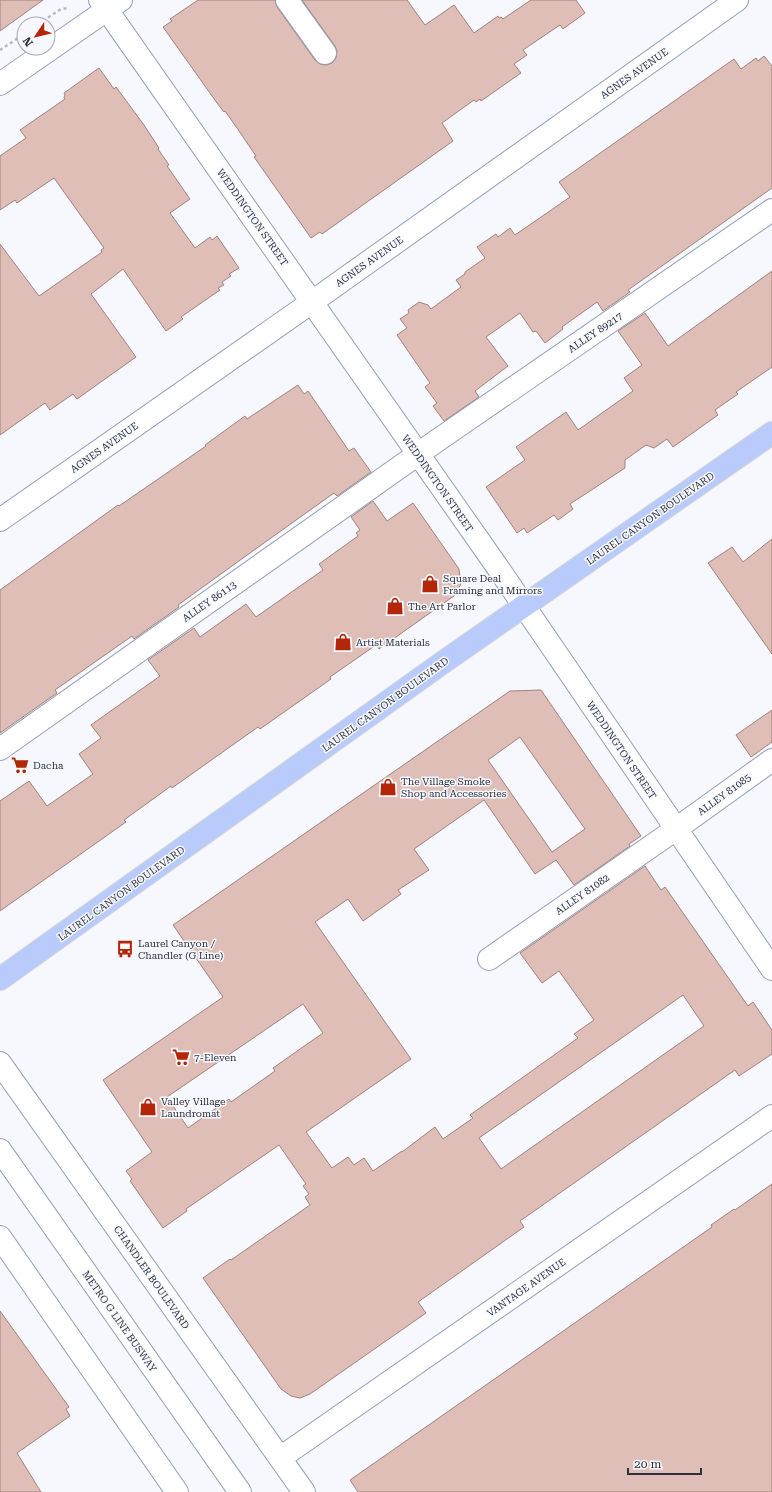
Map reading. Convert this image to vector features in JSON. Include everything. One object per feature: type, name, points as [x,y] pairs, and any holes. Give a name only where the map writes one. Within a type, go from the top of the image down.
[{"type":"main road","name":"LAUREL CANYON BOULEVARD","points":[[0,979],[523,605],[772,433]]},
{"type":"street","points":[[287,0],[325,53]]},
{"type":"street","name":"AGNES AVENUE","points":[[0,520],[312,302],[737,0]]},
{"type":"street","points":[[0,84],[109,3]]},
{"type":"street","name":"WEDDINGTON STREET","points":[[109,3],[312,302],[523,605],[772,969]]},
{"type":"street","name":"ALLEY 89217","points":[[418,454],[772,210]]},
{"type":"street","name":"ALLEY 86113","points":[[0,749],[418,454]]},
{"type":"street","name":"ALLEY 81085","points":[[676,829],[772,760]]},
{"type":"street","name":"ALLEY 81082","points":[[489,959],[676,829]]},
{"type":"street","name":"CHANDLER BOULEVARD","points":[[0,1063],[304,1492]]},
{"type":"street","name":"VANTAGE AVENUE","points":[[280,1458],[772,1116]]},
{"type":"street","name":"METRO G LINE BUSWAY","points":[[0,1150],[240,1492]]},
{"type":"street","points":[[0,1237],[177,1492]]},
{"type":"path","points":[[50,16],[61,8],[70,8]]},
{"type":"path","points":[[0,50],[16,39]]},
{"type":"building","points":[[0,0],[43,0],[21,16],[16,16],[16,19],[0,31]]},
{"type":"building","points":[[198,0],[275,0],[277,7],[315,60],[320,64],[326,65],[332,63],[336,58],[337,51],[302,0],[407,0],[425,25],[454,5],[474,33],[498,16],[499,18],[501,17],[503,19],[531,0],[576,0],[585,13],[563,29],[560,25],[523,50],[527,55],[514,64],[521,73],[481,101],[480,99],[476,102],[474,100],[442,123],[453,141],[322,234],[320,232],[311,238],[254,157],[256,156],[237,128],[225,111],[224,112],[217,103],[163,27],[172,21],[170,19]]},
{"type":"building","points":[[764,56],[772,66],[772,188],[628,290],[630,292],[603,311],[597,302],[562,327],[563,329],[545,343],[536,331],[533,332],[520,313],[486,337],[508,366],[475,391],[479,397],[444,421],[433,406],[437,403],[425,387],[430,383],[397,335],[407,328],[400,319],[409,313],[408,310],[419,302],[428,305],[431,309],[461,287],[456,280],[485,258],[477,247],[496,234],[498,237],[510,228],[515,235],[570,197],[559,182],[734,59],[741,69],[756,58],[758,61]]},
{"type":"building","points":[[99,68],[114,89],[116,87],[144,125],[169,165],[167,166],[190,199],[170,213],[195,248],[210,237],[212,240],[217,236],[239,268],[229,274],[231,276],[222,282],[224,285],[218,288],[220,290],[181,317],[183,319],[166,331],[123,269],[91,294],[136,357],[77,399],[73,394],[50,410],[45,403],[0,435],[0,244],[39,296],[102,252],[101,250],[104,248],[54,178],[17,203],[15,200],[0,210],[0,156],[26,138],[20,130],[65,99],[64,93]]},
{"type":"building","points":[[772,271],[772,367],[736,392],[738,394],[715,410],[718,415],[673,447],[667,439],[654,448],[646,445],[625,460],[625,468],[570,504],[573,509],[558,520],[554,515],[527,533],[524,528],[517,533],[486,487],[525,460],[516,447],[566,412],[578,430],[633,391],[624,378],[642,365],[618,331],[645,313],[668,346]]},
{"type":"building","points":[[298,385],[304,394],[308,391],[349,451],[354,448],[371,472],[337,496],[334,493],[178,605],[179,607],[134,639],[132,636],[55,690],[57,693],[0,733],[0,590],[118,505],[119,506],[206,446],[205,445],[245,416],[247,419]]},
{"type":"building","points":[[373,501],[387,521],[413,503],[459,569],[461,584],[454,596],[379,649],[376,645],[260,729],[258,727],[172,788],[171,786],[124,820],[126,822],[0,911],[0,801],[29,781],[47,806],[93,774],[79,754],[101,738],[91,725],[160,676],[148,660],[194,628],[200,637],[246,604],[256,617],[323,570],[319,564],[358,536],[356,533],[360,530],[351,517]]},
{"type":"building","points":[[772,539],[772,654],[708,563],[732,547],[743,562]]},
{"type":"building","points":[[541,690],[641,836],[629,844],[630,846],[574,885],[556,860],[535,874],[484,800],[414,849],[429,870],[398,890],[401,894],[363,921],[348,899],[315,922],[411,1059],[306,1132],[332,1168],[348,1157],[354,1165],[364,1158],[373,1171],[402,1152],[435,1127],[443,1139],[473,1118],[470,1115],[578,1038],[574,1034],[594,1020],[559,971],[542,983],[520,953],[645,866],[661,890],[665,887],[748,1006],[753,1002],[772,1030],[772,1054],[739,1076],[735,1070],[520,1221],[524,1227],[418,1302],[426,1313],[310,1394],[300,1398],[291,1396],[281,1389],[203,1278],[310,1205],[305,1197],[309,1194],[303,1186],[306,1184],[279,1145],[186,1209],[187,1211],[163,1228],[130,1181],[132,1179],[126,1171],[152,1152],[103,1080],[223,997],[173,925],[510,691]],"holes":[[[520,737],[585,829],[552,852],[488,760]],[[683,995],[704,1026],[501,1169],[479,1138]],[[303,1004],[323,1033],[273,1068],[275,1071],[231,1102],[229,1099],[188,1128],[167,1097]]]},
{"type":"building","points":[[772,710],[772,742],[751,757],[736,735]]},
{"type":"building","points":[[772,1184],[772,1492],[358,1492],[350,1480],[712,1227],[711,1225]]},
{"type":"building","points":[[0,1311],[69,1407],[66,1409],[70,1416],[17,1453],[41,1492],[0,1492]]},
{"type":"place","name":"Square Deal Framing and Mirrors","points":[[430,584]]},
{"type":"place","name":"The Art Parlor","points":[[395,606]]},
{"type":"place","name":"Artist Materials","points":[[343,642]]},
{"type":"place","name":"Dacha","points":[[20,765]]},
{"type":"place","name":"The Village Smoke Shop and Accessories","points":[[388,787]]},
{"type":"place","name":"Laurel Canyon / Chandler (G Line)","points":[[125,949]]},
{"type":"place","name":"7-Eleven","points":[[181,1057]]},
{"type":"place","name":"Valley Village Laundromat","points":[[148,1107]]}]
